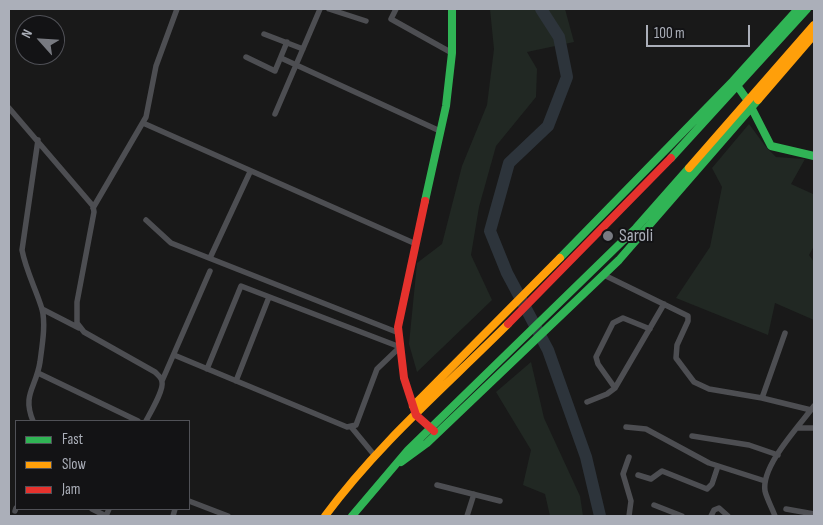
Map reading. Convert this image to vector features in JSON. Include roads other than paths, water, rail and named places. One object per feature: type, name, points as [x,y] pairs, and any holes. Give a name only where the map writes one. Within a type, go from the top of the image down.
[{"type":"main road","points":[[434,431],[416,415],[404,378],[398,327],[440,131],[452,53],[452,9]]},
{"type":"main road","points":[[413,406],[736,83],[798,9]]},
{"type":"main road","points":[[325,516],[375,456],[539,292],[806,9]]},
{"type":"main road","points":[[352,516],[388,471],[516,358],[604,275],[750,105],[814,25]]},
{"type":"main road","points":[[434,431],[510,349],[598,267],[636,228],[814,35]]},
{"type":"main road","points":[[736,83],[750,105],[771,146],[777,150],[814,156]]},
{"type":"street","points":[[79,328],[77,323],[77,302],[92,205],[143,123],[148,108],[156,66],[177,9]]},
{"type":"street","points":[[275,114],[320,9]]},
{"type":"street","points":[[329,9],[366,21]]},
{"type":"street","points":[[396,9],[391,18],[452,53]]},
{"type":"street","points":[[264,34],[303,49]]},
{"type":"street","points":[[246,57],[275,71],[287,42]]},
{"type":"street","points":[[281,58],[440,131]]},
{"type":"street","points":[[9,108],[92,205]]},
{"type":"street","points":[[143,123],[416,244]]},
{"type":"street","points":[[33,420],[28,410],[28,402],[38,373],[43,321],[42,310],[25,268],[22,250],[38,140]]},
{"type":"street","points":[[210,258],[250,172]]},
{"type":"street","points":[[146,220],[171,243],[399,333]]},
{"type":"street","points":[[146,420],[162,388],[162,381],[210,271]]},
{"type":"street","points":[[604,275],[688,316],[688,321],[677,344],[676,358],[694,382],[709,389],[813,408],[778,455],[765,481],[765,492],[775,516]]},
{"type":"street","points":[[207,369],[241,286],[400,347],[377,369],[356,425],[352,428]]},
{"type":"street","points":[[236,381],[269,297]]},
{"type":"street","points":[[587,402],[607,394],[615,388],[650,329],[667,305]]},
{"type":"street","points":[[42,310],[79,328],[155,372],[162,381]]},
{"type":"street","points":[[615,388],[598,364],[596,357],[613,324],[623,318],[650,329]]},
{"type":"street","points":[[762,398],[785,333]]},
{"type":"street","points":[[174,355],[352,428],[375,456]]},
{"type":"street","points":[[38,373],[136,420]]},
{"type":"street","points":[[626,427],[646,429],[718,466],[765,481]]},
{"type":"street","points":[[798,428],[814,428]]},
{"type":"street","points":[[692,436],[749,445],[778,455]]},
{"type":"street","points":[[629,457],[623,474],[631,501],[629,516]]},
{"type":"street","points":[[638,475],[651,479],[662,471],[708,489],[712,484],[718,466]]},
{"type":"street","points":[[437,485],[500,501]]},
{"type":"street","points":[[467,516],[474,494]]},
{"type":"street","points":[[190,501],[228,516]]},
{"type":"street","points":[[654,505],[682,516]]},
{"type":"street","points":[[711,516],[714,510],[719,508],[728,516]]},
{"type":"street","points":[[786,509],[814,514]]},
{"type":"street","points":[[94,510],[106,516],[109,510]]},
{"type":"waterway","points":[[541,9],[559,37],[567,77],[548,126],[509,163],[490,231],[507,273],[548,350],[586,457],[600,516]]},
{"type":"place","name":"Saroli","points":[[608,236]]}]
